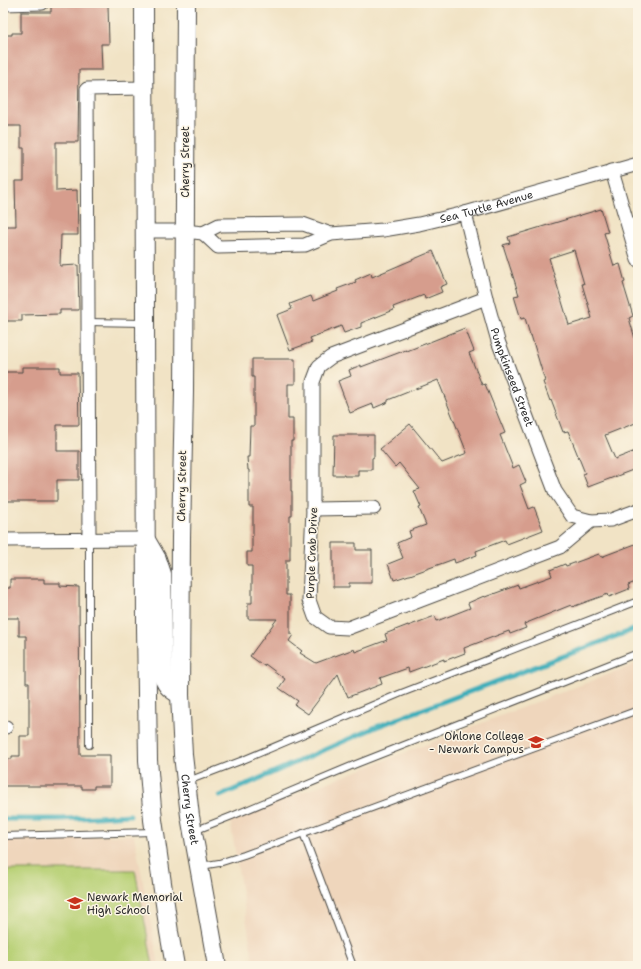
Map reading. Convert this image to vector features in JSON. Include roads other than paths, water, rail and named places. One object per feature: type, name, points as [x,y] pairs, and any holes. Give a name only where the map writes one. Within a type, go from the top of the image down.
[{"type":"main road","points":[[144,3],[145,539],[148,752],[154,832],[175,966]]},
{"type":"main road","name":"Cherry Street","points":[[186,3],[184,392],[180,695],[186,782],[199,867],[218,966]]},
{"type":"main road","points":[[145,539],[157,559],[162,574],[162,676],[166,685],[180,695]]},
{"type":"street","points":[[3,4],[42,3]]},
{"type":"street","points":[[89,540],[88,90],[144,88]]},
{"type":"street","name":"Sea Turtle Avenue","points":[[203,233],[218,247],[305,246],[331,234],[383,230],[419,224],[465,213],[638,164]]},
{"type":"street","points":[[612,171],[638,260]]},
{"type":"street","name":"Pumpkinseed Street","points":[[465,213],[498,341],[555,491],[572,516],[591,521],[611,520],[638,510]]},
{"type":"street","name":"Sea Turtle Avenue","points":[[145,231],[184,231],[203,233],[219,225],[303,224],[331,234]]},
{"type":"street","name":"Purple Crab Drive","points":[[486,298],[331,357],[319,366],[313,382],[313,509],[309,600],[316,617],[330,627],[348,628],[560,547],[591,521]]},
{"type":"street","points":[[313,509],[374,508]]},
{"type":"street","points":[[3,540],[145,539]]},
{"type":"lane","points":[[88,322],[145,323]]},
{"type":"lane","points":[[89,540],[89,745]]},
{"type":"lane","points":[[186,782],[243,760],[399,694],[638,601]]},
{"type":"lane","points":[[193,831],[356,764],[638,652]]},
{"type":"lane","points":[[199,867],[219,863],[303,834],[638,710]]},
{"type":"lane","points":[[3,836],[154,832]]},
{"type":"lane","points":[[303,834],[353,966]]},
{"type":"waterway","points":[[220,796],[376,727],[638,628]]},
{"type":"waterway","points":[[3,819],[62,819],[130,815]]},
{"type":"place","name":"Ohlone College - Newark Campus","points":[[536,742]]},
{"type":"place","name":"Newark Memorial High School","points":[[75,903]]}]
